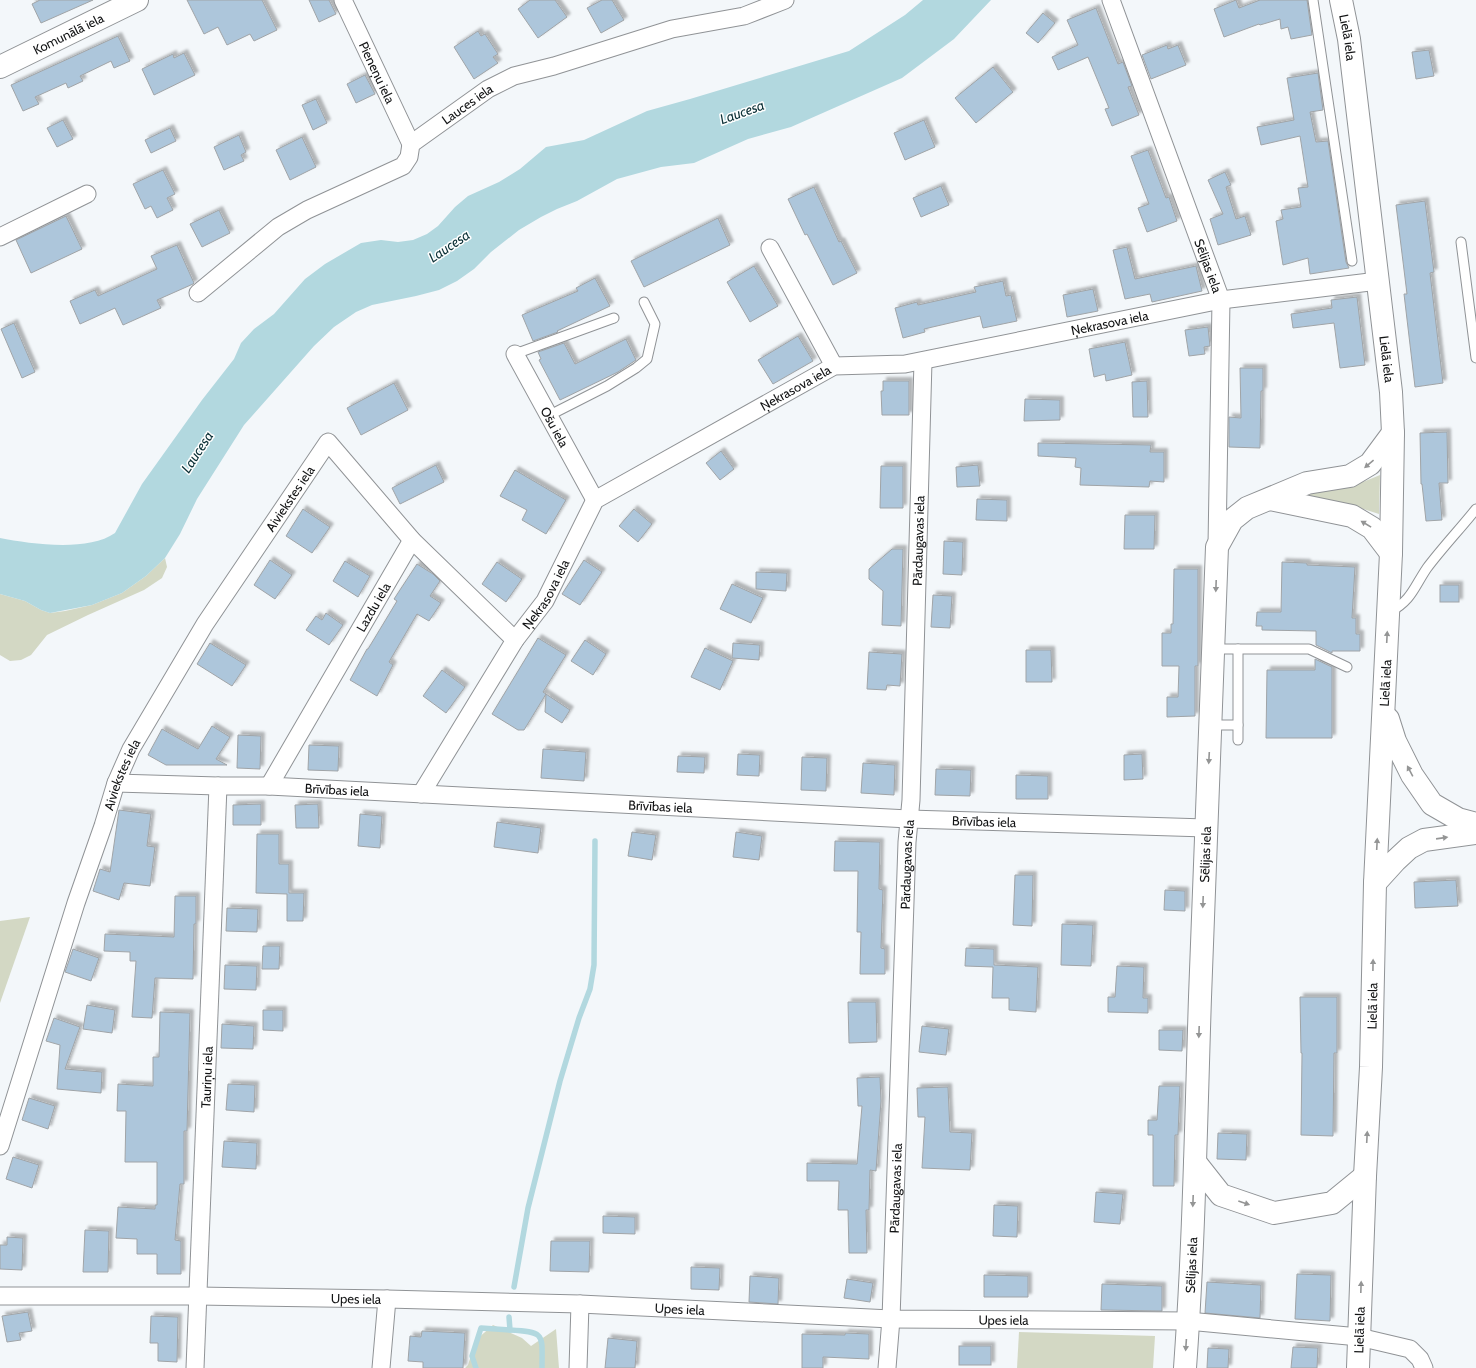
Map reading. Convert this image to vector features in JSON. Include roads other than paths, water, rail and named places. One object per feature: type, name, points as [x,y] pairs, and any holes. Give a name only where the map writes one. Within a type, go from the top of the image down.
[{"type":"main road","name":"Komunālā iela","points":[[0,67],[137,0]]},
{"type":"main road","name":"Lielā iela","points":[[1341,0],[1349,39],[1378,281],[1391,392],[1392,433],[1391,554],[1375,883],[1371,1067],[1365,1176],[1358,1368]]},
{"type":"main road","name":"Sēlijas iela","points":[[1185,1368],[1195,1162],[1217,547],[1232,520],[1247,508],[1307,483],[1350,476],[1370,464],[1392,433]]},
{"type":"main road","points":[[1270,499],[1352,516],[1372,528],[1391,554]]},
{"type":"main road","points":[[1384,704],[1395,741],[1412,775],[1432,804],[1458,819],[1476,824]]},
{"type":"main road","points":[[1375,883],[1409,848],[1424,840],[1476,832]]},
{"type":"main road","points":[[1195,1162],[1221,1195],[1274,1213],[1332,1203],[1365,1176]]},
{"type":"street","name":"Pieneņu iela","points":[[343,0],[411,144]]},
{"type":"street","name":"Lauces iela","points":[[411,144],[488,89],[514,76],[554,66],[672,29],[744,16],[785,0]]},
{"type":"street","name":"Sēlijas iela","points":[[1111,0],[1221,300],[1217,547]]},
{"type":"street","points":[[198,293],[278,227],[307,210],[403,166],[409,157],[411,144]]},
{"type":"street","points":[[0,237],[87,194]]},
{"type":"street","points":[[770,248],[834,366]]},
{"type":"street","name":"Ņekrasova iela","points":[[421,794],[515,640],[545,601],[595,500],[834,366],[905,364],[1221,300],[1378,281]]},
{"type":"street","name":"Ošu iela","points":[[515,354],[595,500]]},
{"type":"street","name":"Pārdaugavas iela","points":[[887,1368],[891,1319],[906,842],[911,800],[923,360]]},
{"type":"street","name":"Aiviekstes iela","points":[[0,1146],[76,903],[103,826],[116,783],[131,749],[205,624],[328,442],[412,540]]},
{"type":"street","points":[[412,540],[515,640]]},
{"type":"street","name":"Lazdu iela","points":[[269,786],[412,540]]},
{"type":"street","name":"Brīvības iela","points":[[116,783],[269,786],[909,819],[1206,828]]},
{"type":"street","name":"Tauriņu iela","points":[[195,1368],[218,786]]},
{"type":"street","name":"Upes iela","points":[[0,1296],[198,1296],[387,1299],[580,1304],[891,1319],[1188,1321],[1359,1337],[1410,1349],[1420,1359],[1424,1368]]},
{"type":"street","points":[[381,1368],[387,1299]]},
{"type":"street","points":[[578,1368],[580,1304]]},
{"type":"lane","points":[[1313,0],[1352,261]]},
{"type":"lane","points":[[1461,242],[1476,358]]},
{"type":"lane","points":[[550,416],[607,386],[636,368],[647,359],[655,324],[644,302]]},
{"type":"lane","points":[[515,354],[614,318]]},
{"type":"lane","points":[[1388,612],[1400,607],[1411,596],[1427,569],[1476,509]]},
{"type":"lane","points":[[1213,649],[1309,649],[1347,667]]},
{"type":"lane","points":[[1238,649],[1238,740]]},
{"type":"lane","points":[[1210,725],[1238,725]]},
{"type":"water","name":"Laucesa","points":[[923,0],[991,0],[954,39],[902,78],[791,127],[748,139],[694,163],[661,167],[617,179],[577,201],[541,217],[519,230],[491,252],[474,269],[457,281],[439,290],[372,305],[356,312],[334,327],[314,346],[244,425],[197,499],[180,534],[165,558],[146,576],[122,593],[92,605],[50,613],[25,601],[0,594],[0,538],[43,544],[75,545],[104,539],[115,533],[142,484],[202,400],[234,359],[241,343],[254,329],[274,314],[305,279],[325,264],[361,243],[381,240],[398,242],[413,240],[427,234],[438,226],[455,207],[468,196],[499,182],[520,169],[546,147],[584,140],[647,111],[849,51],[905,15]]},
{"type":"waterway","points":[[514,1287],[528,1208],[560,1081],[579,1018],[590,989],[594,965],[595,841]]},
{"type":"waterway","points":[[509,1317],[510,1330],[530,1332],[540,1337],[542,1348],[542,1368]]},
{"type":"waterway","points":[[476,1368],[472,1356],[481,1328],[510,1330]]}]
